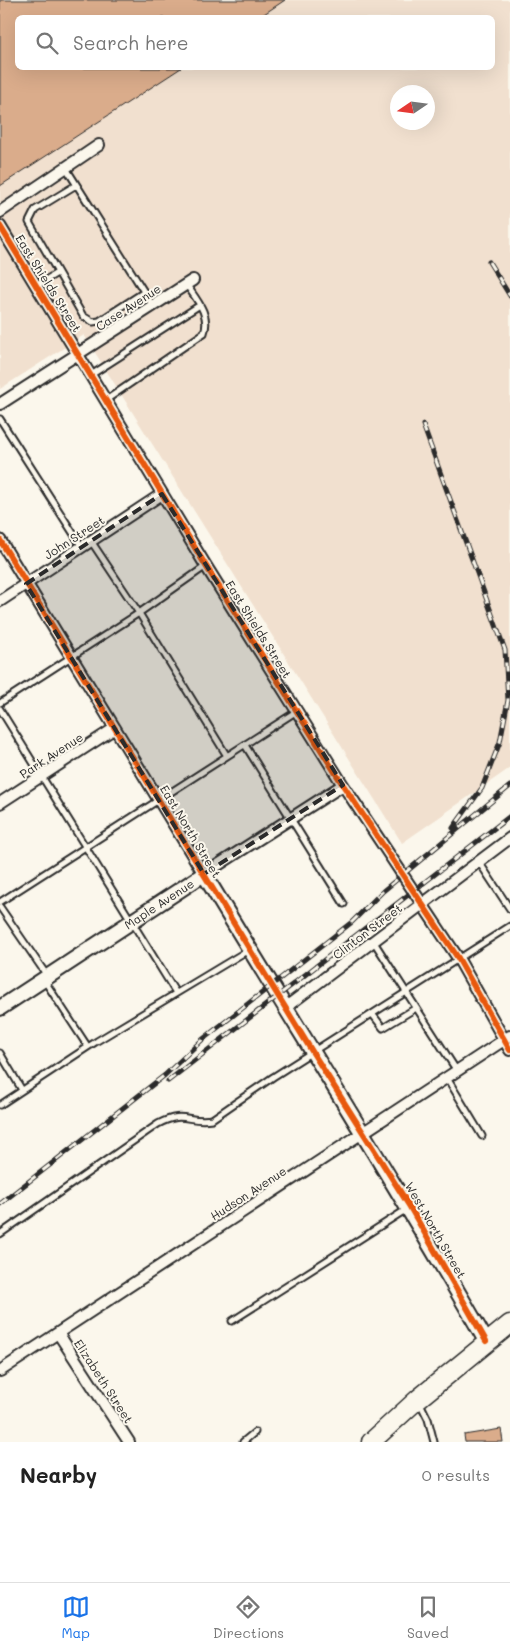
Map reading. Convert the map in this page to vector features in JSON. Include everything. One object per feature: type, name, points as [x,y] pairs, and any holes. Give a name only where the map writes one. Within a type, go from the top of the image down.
[{"type":"highway","points":[[372,1442],[418,1399],[486,1341],[510,1324]]},
{"type":"street","points":[[0,212],[99,145]]},
{"type":"street","name":"East Shields Street","points":[[0,226],[206,566],[343,785],[424,904],[458,958],[507,1038],[510,1050]]},
{"type":"street","name":"Case Avenue","points":[[0,404],[190,282]]},
{"type":"street","name":"John Street","points":[[0,601],[162,494]]},
{"type":"street","name":"East North Street","points":[[0,540],[313,1053],[364,1132]]},
{"type":"street","name":"Park Avenue","points":[[0,803],[115,728]]},
{"type":"street","name":"Maple Avenue","points":[[0,1008],[343,785]]},
{"type":"street","name":"Clinton Street","points":[[286,1008],[510,838]]},
{"type":"street","name":"Hudson Avenue","points":[[0,1371],[507,1038]]},
{"type":"street","name":"West North Street","points":[[364,1132],[410,1207],[486,1341]]},
{"type":"street","name":"Elizabeth Street","points":[[58,1333],[129,1442]]},
{"type":"lane","points":[[66,168],[153,306]]},
{"type":"lane","points":[[76,185],[35,210],[30,216],[31,229],[83,316],[93,322],[144,292]]},
{"type":"lane","points":[[36,286],[57,273]]},
{"type":"lane","points":[[106,400],[204,333],[208,326],[190,282]]},
{"type":"lane","points":[[91,375],[200,305]]},
{"type":"lane","points":[[0,419],[86,544],[139,613],[227,756]]},
{"type":"lane","points":[[0,703],[72,658],[110,630],[139,613],[206,566]]},
{"type":"lane","points":[[0,710],[133,921],[176,993]]},
{"type":"lane","points":[[88,1047],[0,902],[298,711]]},
{"type":"lane","points":[[245,745],[344,904]]},
{"type":"lane","points":[[479,862],[510,909]]},
{"type":"lane","points":[[0,1234],[158,1124],[172,1116],[200,1121],[212,1119],[510,926]]},
{"type":"lane","points":[[374,942],[457,1071]]},
{"type":"lane","points":[[0,1105],[88,1047],[250,949]]},
{"type":"lane","points":[[373,1015],[383,1028],[416,1008]]},
{"type":"lane","points":[[0,1053],[22,1090]]},
{"type":"lane","points":[[447,1078],[482,1136]]},
{"type":"lane","points":[[232,1321],[410,1207]]},
{"type":"lane","points":[[418,1399],[428,1419],[434,1442]]},
{"type":"lane","points":[[243,1442],[255,1432]]},
{"type":"highlighted area","points":[[162,494],[343,785],[204,874],[26,584]]},
{"type":"shaded area","points":[[0,0],[510,0],[510,768],[402,843],[84,335],[0,389]]},
{"type":"building","points":[[0,0],[285,0],[262,15],[15,15],[15,70],[178,70],[0,186]]},
{"type":"building","points":[[501,1429],[503,1442],[465,1442],[464,1435]]},
{"type":"railway","points":[[489,262],[510,296]]},
{"type":"railway","points":[[423,425],[505,650],[508,700],[500,742],[482,788],[453,828]]},
{"type":"railway","points":[[0,1204],[165,1075],[202,1040],[352,922],[383,891],[510,786]]},
{"type":"railway","points":[[168,1081],[510,816]]},
{"type":"cycle path","points":[[0,226],[206,566],[343,785],[458,958],[510,1050]]},
{"type":"cycle path","points":[[0,540],[313,1053],[410,1207],[486,1341]]}]
